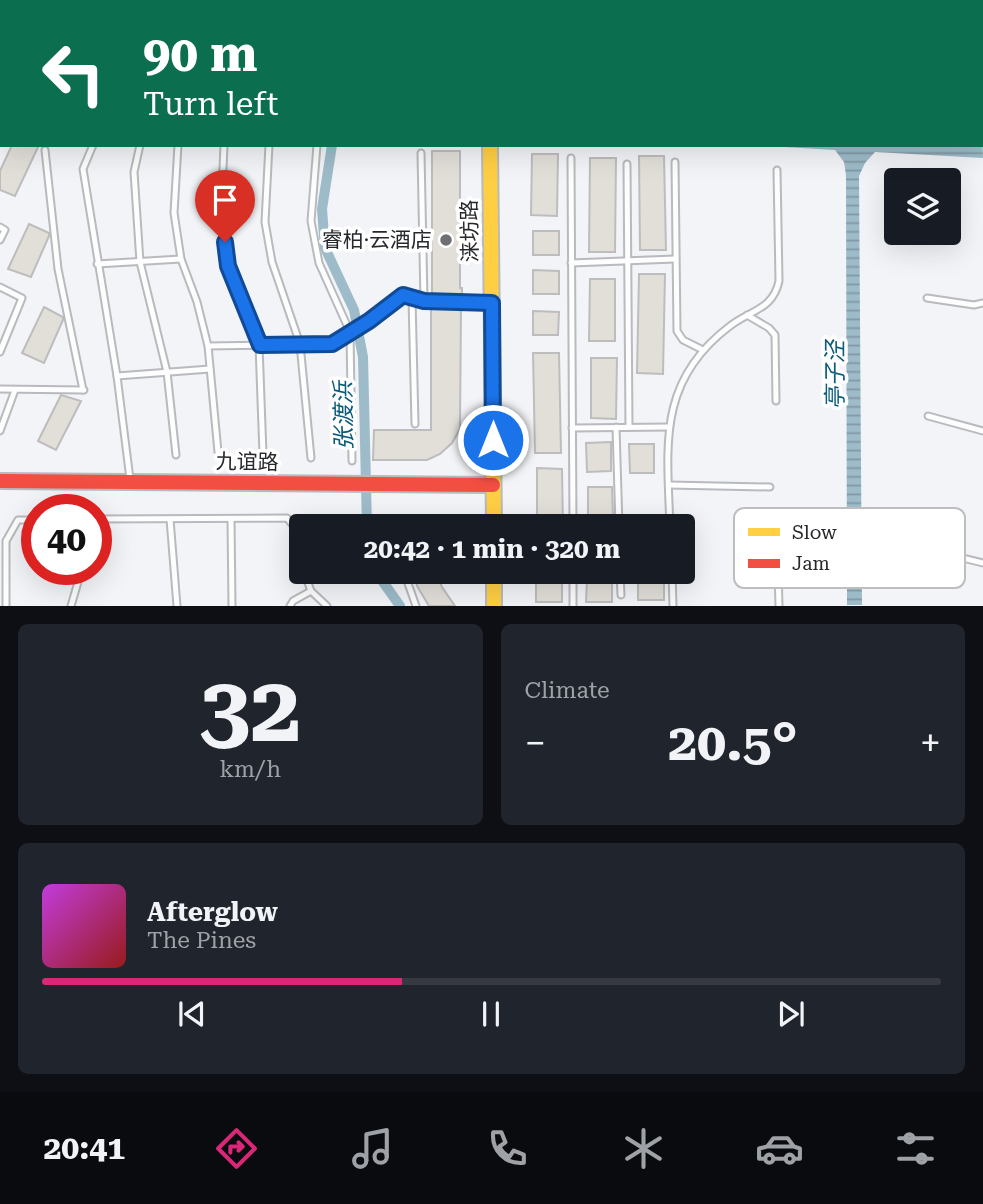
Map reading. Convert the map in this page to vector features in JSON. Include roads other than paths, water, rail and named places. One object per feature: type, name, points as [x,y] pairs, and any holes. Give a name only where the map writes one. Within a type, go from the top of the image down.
[{"type":"street","name":"涞坊路","points":[[490,147],[494,514]]},
{"type":"street","name":"九谊路","points":[[0,481],[493,485]]},
{"type":"street","points":[[494,584],[494,606]]},
{"type":"lane","points":[[92,147],[83,169],[117,376],[130,482]]},
{"type":"lane","points":[[140,147],[134,172],[140,262],[167,372],[176,455]]},
{"type":"lane","points":[[178,147],[174,213],[181,259],[197,302],[208,346],[218,452]]},
{"type":"lane","points":[[225,147],[221,217],[228,266],[260,345],[263,454]]},
{"type":"lane","points":[[269,147],[265,222],[272,262],[300,344],[311,458]]},
{"type":"lane","points":[[317,147],[311,221],[319,263],[351,332],[352,461]]},
{"type":"lane","points":[[0,389],[85,390],[58,269],[45,150]]},
{"type":"lane","points":[[421,152],[424,301]]},
{"type":"lane","points":[[570,158],[573,514]]},
{"type":"lane","points":[[674,162],[677,331],[683,340],[703,350]]},
{"type":"lane","points":[[627,164],[629,427]]},
{"type":"lane","points":[[669,514],[669,426],[676,394],[690,365],[732,324],[769,303],[776,294],[779,281],[777,170]]},
{"type":"lane","points":[[0,227],[5,230],[0,240]]},
{"type":"lane","points":[[97,264],[181,259]]},
{"type":"lane","points":[[571,262],[675,259]]},
{"type":"lane","points":[[0,287],[23,298],[0,352]]},
{"type":"lane","points":[[208,346],[332,344],[403,295],[424,301],[492,303]]},
{"type":"lane","points":[[412,298],[415,424]]},
{"type":"lane","points":[[926,299],[974,305],[983,303]]},
{"type":"lane","points":[[747,315],[769,328],[775,335],[776,401]]},
{"type":"lane","points":[[117,376],[210,369]]},
{"type":"lane","points":[[0,431],[15,390]]},
{"type":"lane","points":[[928,416],[983,431]]},
{"type":"lane","points":[[572,428],[669,426]]},
{"type":"lane","points":[[616,427],[619,514]]},
{"type":"lane","points":[[668,485],[770,487]]},
{"type":"lane","points":[[112,519],[287,518],[289,520]]},
{"type":"lane","points":[[170,519],[177,606]]},
{"type":"lane","points":[[231,519],[232,606]]},
{"type":"lane","points":[[6,606],[6,541],[21,520]]},
{"type":"lane","points":[[965,559],[983,563]]},
{"type":"lane","points":[[308,584],[311,591],[327,606]]},
{"type":"lane","points":[[408,584],[416,606]]},
{"type":"lane","points":[[573,584],[573,606]]},
{"type":"lane","points":[[621,584],[621,595]]},
{"type":"lane","points":[[672,584],[673,606]]},
{"type":"lane","points":[[71,606],[77,585]]},
{"type":"lane","points":[[779,588],[779,606]]},
{"type":"lane","points":[[290,606],[293,601],[311,591]]},
{"type":"water","points":[[783,147],[983,147],[983,158],[875,152],[865,163],[859,176],[861,508],[847,508],[846,175],[844,162],[835,150]]},
{"type":"water","points":[[847,588],[862,588],[862,605],[847,605]]},
{"type":"waterway","name":"张渡浜","points":[[332,147],[322,209],[325,248],[354,310],[363,357],[367,514]]},
{"type":"waterway","name":"张渡浜","points":[[384,584],[400,606]]},
{"type":"place","name":"睿柏·云酒店","points":[[446,240]]},
{"type":"water label","name":"亭子泾","points":[[835,375]]}]
